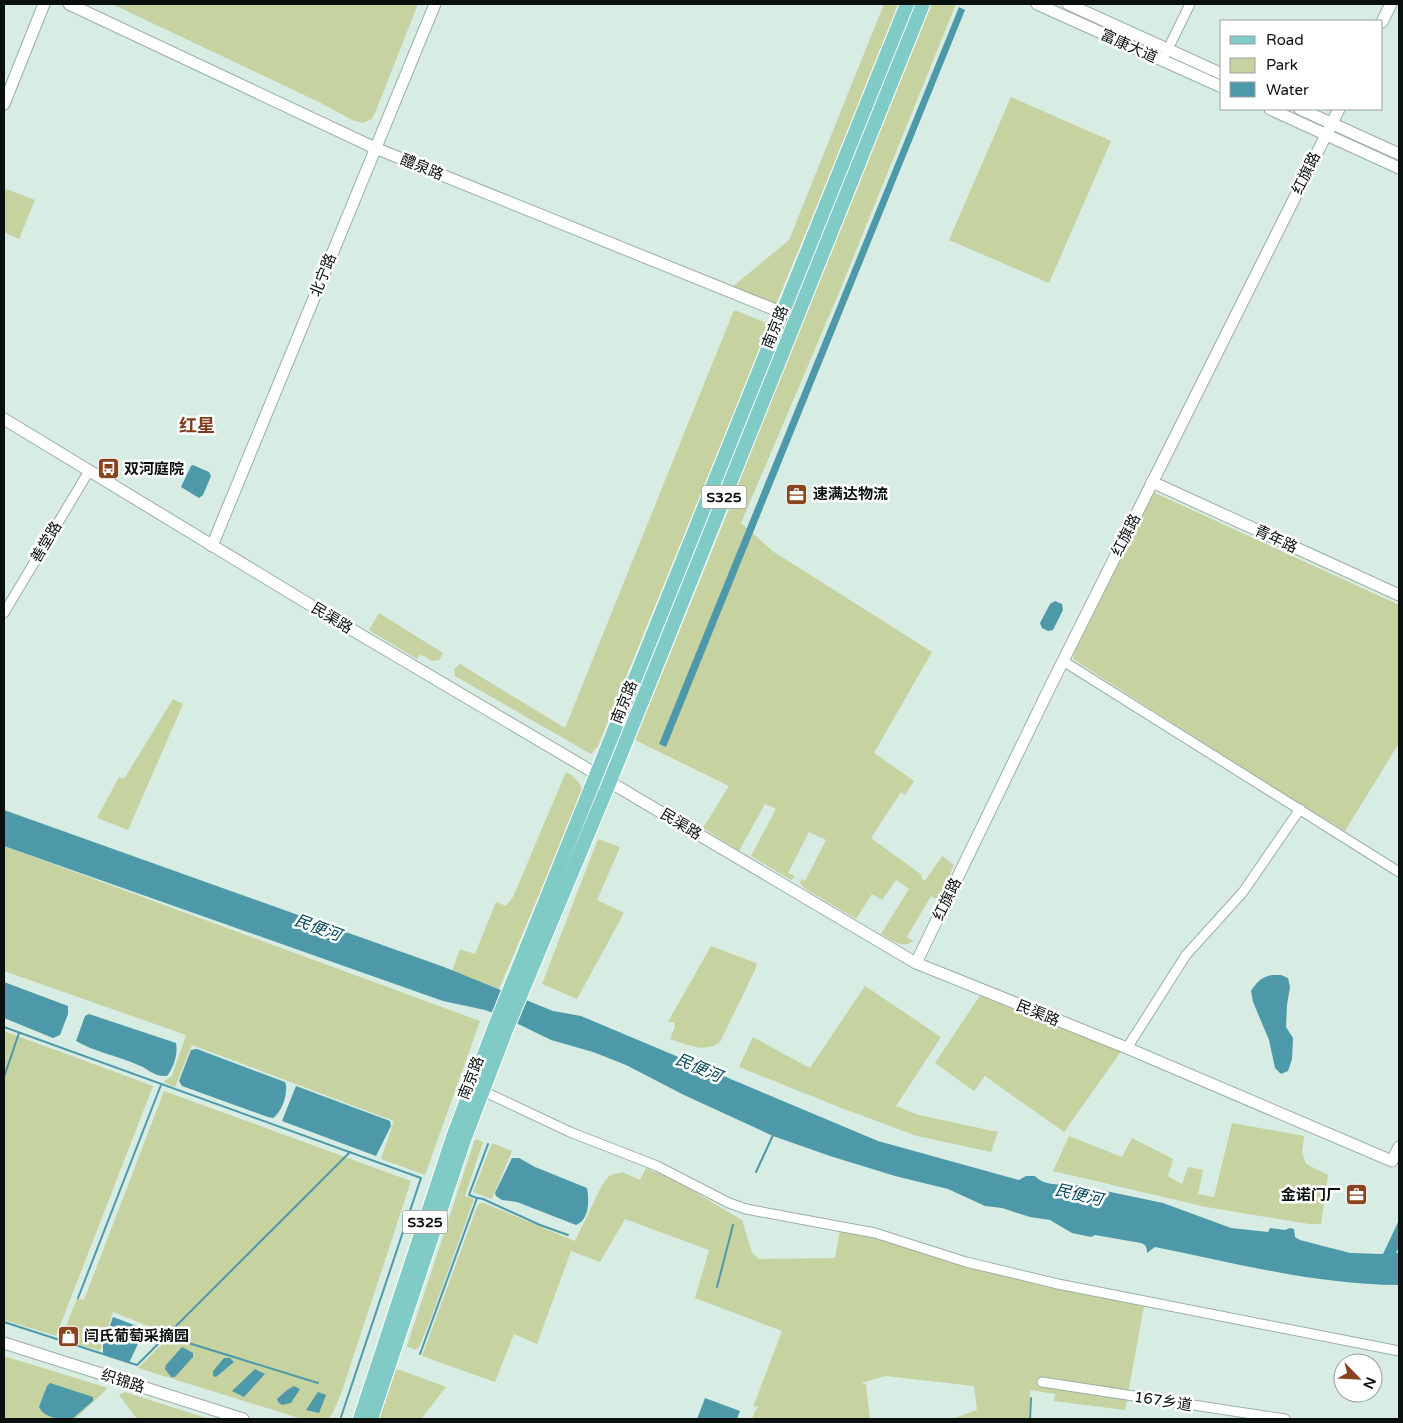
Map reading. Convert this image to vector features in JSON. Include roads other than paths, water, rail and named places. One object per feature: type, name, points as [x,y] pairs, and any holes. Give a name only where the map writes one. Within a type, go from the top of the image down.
[{"type":"main road","name":"南京路","points":[[360,1419],[453,1137],[501,1028],[597,774],[908,4]]},
{"type":"main road","name":"南京路","points":[[517,987],[610,782],[914,25],[925,4]]},
{"type":"main road","name":"南京路","points":[[371,1419],[464,1140],[483,1091],[501,1028]]},
{"type":"street","points":[[4,104],[44,4]]},
{"type":"street","name":"醴泉路","points":[[69,4],[375,148],[783,314]]},
{"type":"street","name":"北宁路","points":[[212,546],[435,4]]},
{"type":"street","name":"富康大道","points":[[1037,4],[1220,86]]},
{"type":"street","name":"富康大道","points":[[1068,4],[1220,73]]},
{"type":"street","points":[[1163,61],[1190,4]]},
{"type":"street","points":[[1383,20],[1391,4]]},
{"type":"street","points":[[1272,110],[1399,168]]},
{"type":"street","points":[[1302,110],[1399,154]]},
{"type":"street","name":"红旗路","points":[[916,964],[1063,661],[1338,110]]},
{"type":"street","name":"民渠路","points":[[4,419],[212,546],[916,964],[1127,1048],[1392,1161],[1399,1147]]},
{"type":"street","name":"善堂路","points":[[4,613],[89,471]]},
{"type":"street","name":"青年路","points":[[1152,482],[1399,596]]},
{"type":"street","points":[[1063,661],[1399,872]]},
{"type":"street","points":[[1127,1048],[1186,955],[1244,892],[1300,810]]},
{"type":"street","points":[[483,1091],[570,1132],[656,1166],[729,1203],[746,1209],[875,1233],[966,1262],[1058,1284],[1399,1351]]},
{"type":"street","name":"织锦路","points":[[4,1343],[243,1419]]},
{"type":"street","points":[[354,1419],[377,1370]]},
{"type":"street","name":"167乡道","points":[[1042,1382],[1285,1419]]},
{"type":"water","points":[[959,7],[965,10],[666,747],[659,744]]},
{"type":"water","points":[[193,465],[209,472],[211,476],[203,495],[199,498],[181,487]]},
{"type":"water","points":[[1055,601],[1062,604],[1063,610],[1053,630],[1048,631],[1042,628],[1040,623],[1050,604]]},
{"type":"water","name":"民便河","points":[[4,810],[444,967],[553,1011],[581,1016],[878,1141],[1019,1180],[1026,1176],[1035,1176],[1041,1181],[1048,1183],[1081,1185],[1096,1191],[1101,1190],[1163,1203],[1231,1228],[1268,1232],[1270,1228],[1285,1230],[1290,1228],[1294,1229],[1295,1237],[1300,1240],[1350,1253],[1383,1254],[1399,1220],[1399,1247],[1396,1253],[1399,1253],[1399,1285],[1368,1284],[1307,1277],[1155,1247],[1147,1253],[1146,1246],[1141,1243],[1072,1233],[1050,1220],[1030,1217],[1002,1208],[985,1206],[948,1189],[895,1176],[830,1156],[773,1136],[684,1095],[626,1065],[593,1052],[551,1040],[504,1017],[485,1010],[443,1001],[4,846]]},
{"type":"water","points":[[1272,975],[1281,975],[1288,978],[1290,987],[1286,1027],[1293,1038],[1292,1059],[1288,1071],[1281,1074],[1275,1068],[1269,1040],[1253,1002],[1251,991],[1259,981]]},
{"type":"water","points":[[4,982],[68,1006],[68,1014],[60,1035],[53,1038],[4,1018]]},
{"type":"water","points":[[89,1014],[176,1043],[175,1060],[167,1076],[155,1074],[138,1065],[76,1041],[85,1016]]},
{"type":"water","points":[[197,1049],[285,1082],[286,1091],[282,1107],[276,1115],[273,1118],[268,1117],[182,1086],[179,1081],[191,1050]]},
{"type":"water","points":[[296,1086],[390,1121],[391,1126],[376,1156],[282,1121]]},
{"type":"water","points":[[512,1158],[519,1158],[535,1167],[587,1188],[588,1209],[581,1222],[576,1225],[517,1202],[502,1200],[496,1196],[495,1193]]},
{"type":"water","points":[[113,1317],[145,1329],[129,1363],[103,1354],[103,1345]]},
{"type":"water","points":[[182,1347],[193,1353],[193,1357],[175,1377],[171,1377],[165,1369],[166,1365]]},
{"type":"water","points":[[224,1358],[230,1358],[234,1362],[216,1377],[213,1376],[213,1371]]},
{"type":"water","points":[[255,1369],[265,1374],[244,1397],[232,1391]]},
{"type":"water","points":[[50,1383],[93,1397],[93,1401],[72,1419],[49,1416],[39,1407]]},
{"type":"water","points":[[294,1386],[300,1389],[291,1403],[282,1405],[278,1402],[277,1399]]},
{"type":"water","points":[[318,1392],[326,1395],[319,1413],[306,1410]]},
{"type":"water","points":[[705,1398],[740,1411],[737,1419],[697,1419]]},
{"type":"waterway","points":[[4,1027],[421,1178],[341,1417]]},
{"type":"waterway","points":[[4,1077],[19,1033]]},
{"type":"waterway","points":[[78,1298],[161,1085]]},
{"type":"waterway","points":[[756,1172],[774,1133]]},
{"type":"waterway","points":[[420,1354],[477,1198],[469,1195],[488,1144]]},
{"type":"waterway","points":[[4,1322],[137,1365],[350,1152]]},
{"type":"waterway","points":[[478,1198],[568,1235]]},
{"type":"waterway","points":[[717,1287],[733,1225]]},
{"type":"waterway","points":[[166,1336],[318,1383]]},
{"type":"waterway","points":[[1030,1419],[1031,1398]]},
{"type":"place","name":"双河庭院","points":[[108,469]]},
{"type":"place","name":"速满达物流","points":[[797,494]]},
{"type":"place","name":"金诺门厂","points":[[1357,1195]]},
{"type":"place","name":"闫氏葡萄采摘园","points":[[68,1336]]},
{"type":"district","name":"红星","points":[[197,426]]}]
